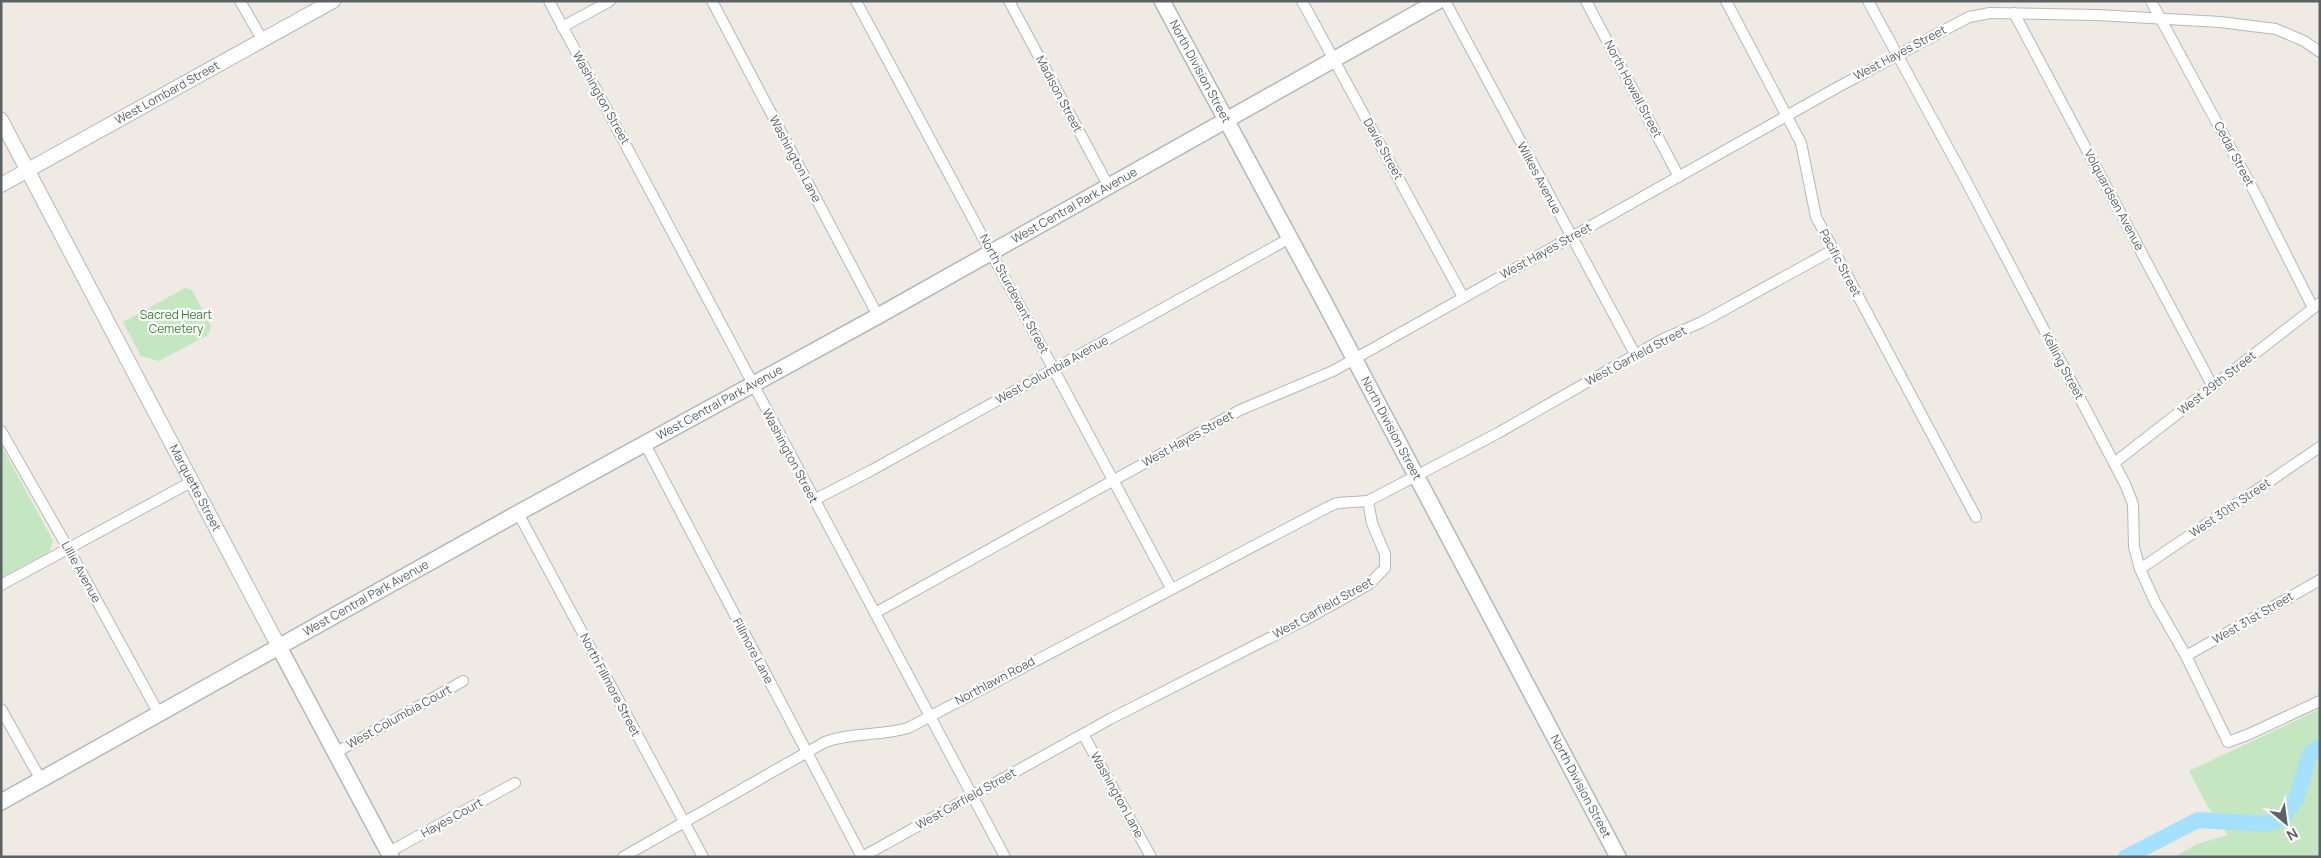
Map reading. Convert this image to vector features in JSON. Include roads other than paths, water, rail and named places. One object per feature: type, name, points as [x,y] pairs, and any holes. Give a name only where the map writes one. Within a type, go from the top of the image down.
[{"type":"main road","name":"North Division Street","points":[[1162,1],[1225,121],[1290,238],[1618,857]]},
{"type":"main road","name":"West Central Park Avenue","points":[[1,802],[878,316],[1438,1]]},
{"type":"main road","name":"Marquette Street","points":[[279,647],[390,855]]},
{"type":"street","points":[[240,1],[263,41]]},
{"type":"street","name":"West Lombard Street","points":[[1,185],[334,1]]},
{"type":"street","name":"Washington Street","points":[[549,1],[673,230],[753,385],[1005,857]]},
{"type":"street","points":[[562,27],[610,1]]},
{"type":"street","name":"Washington Lane","points":[[712,1],[878,316]]},
{"type":"street","name":"North Sturdevant Street","points":[[856,1],[1171,588]]},
{"type":"street","name":"Madison Street","points":[[1009,1],[1109,187]]},
{"type":"street","name":"Davie Street","points":[[1302,1],[1463,297]]},
{"type":"street","name":"Wilkes Avenue","points":[[1445,1],[1635,354]]},
{"type":"street","name":"North Howell Street","points":[[1586,1],[1679,177]]},
{"type":"street","name":"Pacific Street","points":[[1726,1],[1787,116],[1802,150],[1816,217],[1976,517]]},
{"type":"street","name":"Kelling Street","points":[[1868,1],[1965,179],[2114,463],[2133,504],[2134,547],[2140,568],[2155,602],[2186,656],[2228,742],[2248,735],[2320,701]]},
{"type":"street","name":"Cedar Street","points":[[2151,1],[2317,306]]},
{"type":"street","name":"West Hayes Street","points":[[875,613],[1240,410],[1304,384],[1354,359],[1787,116],[1969,17],[1990,13],[2014,13],[2161,19],[2249,26],[2276,29],[2304,41],[2320,52]]},
{"type":"street","name":"Volquardsen Avenue","points":[[2014,13],[2213,387]]},
{"type":"street","name":"Marquette Street","points":[[1,120],[279,647]]},
{"type":"street","name":"West Columbia Avenue","points":[[814,500],[872,470],[1290,238]]},
{"type":"street","name":"West Garfield Street","points":[[862,857],[1083,734],[1305,620],[1368,585],[1385,568],[1385,554],[1372,523],[1368,501],[1498,433],[1635,354],[1702,322],[1833,250]]},
{"type":"street","name":"West 29th Street","points":[[2114,463],[2317,306]]},
{"type":"street","name":"Lillie Avenue","points":[[1,432],[68,548],[159,714]]},
{"type":"street","name":"Fillmore Lane","points":[[645,444],[862,857]]},
{"type":"street","name":"West 30th Street","points":[[2140,568],[2320,447]]},
{"type":"street","points":[[1,585],[191,482]]},
{"type":"street","name":"Northlawn Road","points":[[622,857],[807,752],[840,736],[895,732],[908,728],[1328,507],[1337,503],[1368,501]]},
{"type":"street","name":"North Fillmore Street","points":[[518,514],[703,857]]},
{"type":"street","name":"West 31st Street","points":[[2186,656],[2320,580]]},
{"type":"street","name":"West Columbia Court","points":[[335,753],[462,681]]},
{"type":"street","points":[[1,708],[41,780]]},
{"type":"street","name":"Washington Lane","points":[[1083,734],[1151,857]]},
{"type":"street","name":"Hayes Court","points":[[390,855],[515,783]]},
{"type":"waterway","points":[[2126,857],[2198,820],[2264,824],[2282,819],[2296,799],[2310,754],[2320,746]]},
{"type":"park label","name":"Sacred Heart Cemetery","points":[[176,322]]}]
